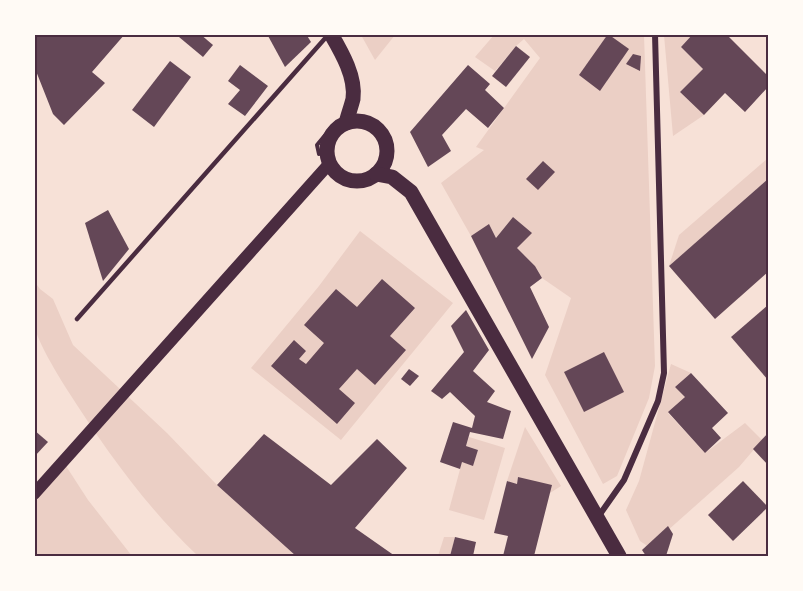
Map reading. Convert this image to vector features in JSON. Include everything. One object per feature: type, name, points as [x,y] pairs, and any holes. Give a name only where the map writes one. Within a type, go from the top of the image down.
[{"type":"main road","points":[[330,34],[346,61],[351,83],[353,97],[346,123]]},
{"type":"main road","points":[[365,122],[380,132],[385,140],[386,159],[382,167],[368,179],[350,181],[334,171],[330,164],[327,156],[329,140],[333,133],[346,123],[365,122]]},
{"type":"main road","points":[[34,494],[330,164]]},
{"type":"main road","points":[[375,174],[392,177],[411,192],[619,556]]},
{"type":"street","points":[[597,518],[624,480],[658,401],[664,373],[655,34]]},
{"type":"lane","points":[[77,319],[330,34]]},
{"type":"shaded area","points":[[361,35],[395,35],[375,60]]},
{"type":"shaded area","points":[[494,35],[644,35],[655,366],[649,398],[617,476],[603,484],[545,375],[571,298],[542,278],[535,266],[517,248],[531,233],[513,217],[496,238],[489,225],[471,236],[441,183],[484,150],[476,147],[540,58],[524,39],[495,71],[475,57]]},
{"type":"shaded area","points":[[664,35],[693,35],[681,47],[703,69],[680,92],[704,115],[673,136]]},
{"type":"shaded area","points":[[768,158],[768,179],[669,266],[679,235]]},
{"type":"shaded area","points":[[360,231],[453,303],[341,440],[251,368],[319,286]]},
{"type":"shaded area","points":[[34,281],[53,299],[73,345],[167,433],[217,485],[296,556],[198,556],[179,537],[111,455],[53,367],[35,327]]},
{"type":"shaded area","points":[[671,364],[691,373],[675,387],[685,397],[668,413],[705,453],[745,423],[762,440],[739,467],[649,547],[640,541],[626,510],[639,481]]},
{"type":"shaded area","points":[[525,427],[561,486],[550,493],[518,477],[517,484],[507,481]]},
{"type":"shaded area","points":[[469,437],[505,448],[484,520],[449,510],[462,462],[473,465],[478,450],[466,446]]},
{"type":"shaded area","points":[[66,466],[88,500],[132,556],[35,556],[34,491]]},
{"type":"shaded area","points":[[444,537],[455,537],[450,556],[438,556]]},
{"type":"building","points":[[34,34],[125,34],[92,72],[105,83],[64,125],[53,114],[34,66]]},
{"type":"building","points":[[181,34],[200,34],[213,45],[203,57],[179,37]]},
{"type":"building","points":[[267,34],[306,34],[311,42],[285,67]]},
{"type":"building","points":[[608,34],[629,49],[600,91],[579,75]]},
{"type":"building","points":[[693,34],[726,34],[768,76],[768,87],[745,112],[725,93],[704,115],[680,92],[703,69],[681,47]]},
{"type":"building","points":[[516,46],[530,57],[506,87],[492,76]]},
{"type":"building","points":[[633,54],[641,56],[640,71],[626,64]]},
{"type":"building","points":[[170,61],[191,77],[154,127],[132,110]]},
{"type":"building","points":[[240,65],[268,86],[245,116],[228,104],[240,90],[228,81]]},
{"type":"building","points":[[468,65],[490,84],[485,90],[504,108],[488,128],[466,109],[442,135],[451,151],[428,167],[410,132]]},
{"type":"building","points":[[543,161],[555,172],[538,190],[526,179]]},
{"type":"building","points":[[768,179],[768,272],[715,319],[669,266]]},
{"type":"building","points":[[108,210],[129,249],[103,281],[85,223]]},
{"type":"building","points":[[513,217],[532,233],[517,248],[535,266],[542,278],[530,287],[549,327],[532,359],[471,236],[489,224],[496,238]]},
{"type":"building","points":[[382,279],[415,308],[390,336],[406,350],[375,385],[357,369],[339,389],[355,403],[337,424],[271,366],[294,340],[306,351],[299,359],[306,364],[324,343],[304,325],[336,289],[357,307]]},
{"type":"building","points":[[768,305],[768,380],[731,337]]},
{"type":"building","points":[[466,310],[489,350],[473,371],[495,391],[487,402],[511,411],[503,439],[470,432],[466,446],[478,450],[473,466],[462,462],[460,469],[440,462],[453,422],[472,428],[475,416],[450,392],[442,399],[431,391],[464,352],[451,326]]},
{"type":"building","points":[[604,352],[624,392],[584,412],[564,372]]},
{"type":"building","points":[[409,369],[419,376],[410,386],[401,379]]},
{"type":"building","points":[[691,373],[728,413],[712,428],[721,438],[705,453],[668,412],[685,397],[675,387]]},
{"type":"building","points":[[34,430],[48,442],[34,457]]},
{"type":"building","points":[[768,433],[768,465],[753,449]]},
{"type":"building","points":[[264,434],[331,485],[377,439],[407,468],[355,528],[395,556],[296,556],[217,485]]},
{"type":"building","points":[[518,477],[552,485],[534,556],[503,556],[508,536],[494,533],[507,481],[517,484]]},
{"type":"building","points":[[743,481],[768,507],[733,541],[708,515]]},
{"type":"building","points":[[668,526],[673,534],[666,556],[646,556],[642,550]]},
{"type":"building","points":[[455,537],[476,542],[473,556],[450,556]]}]
